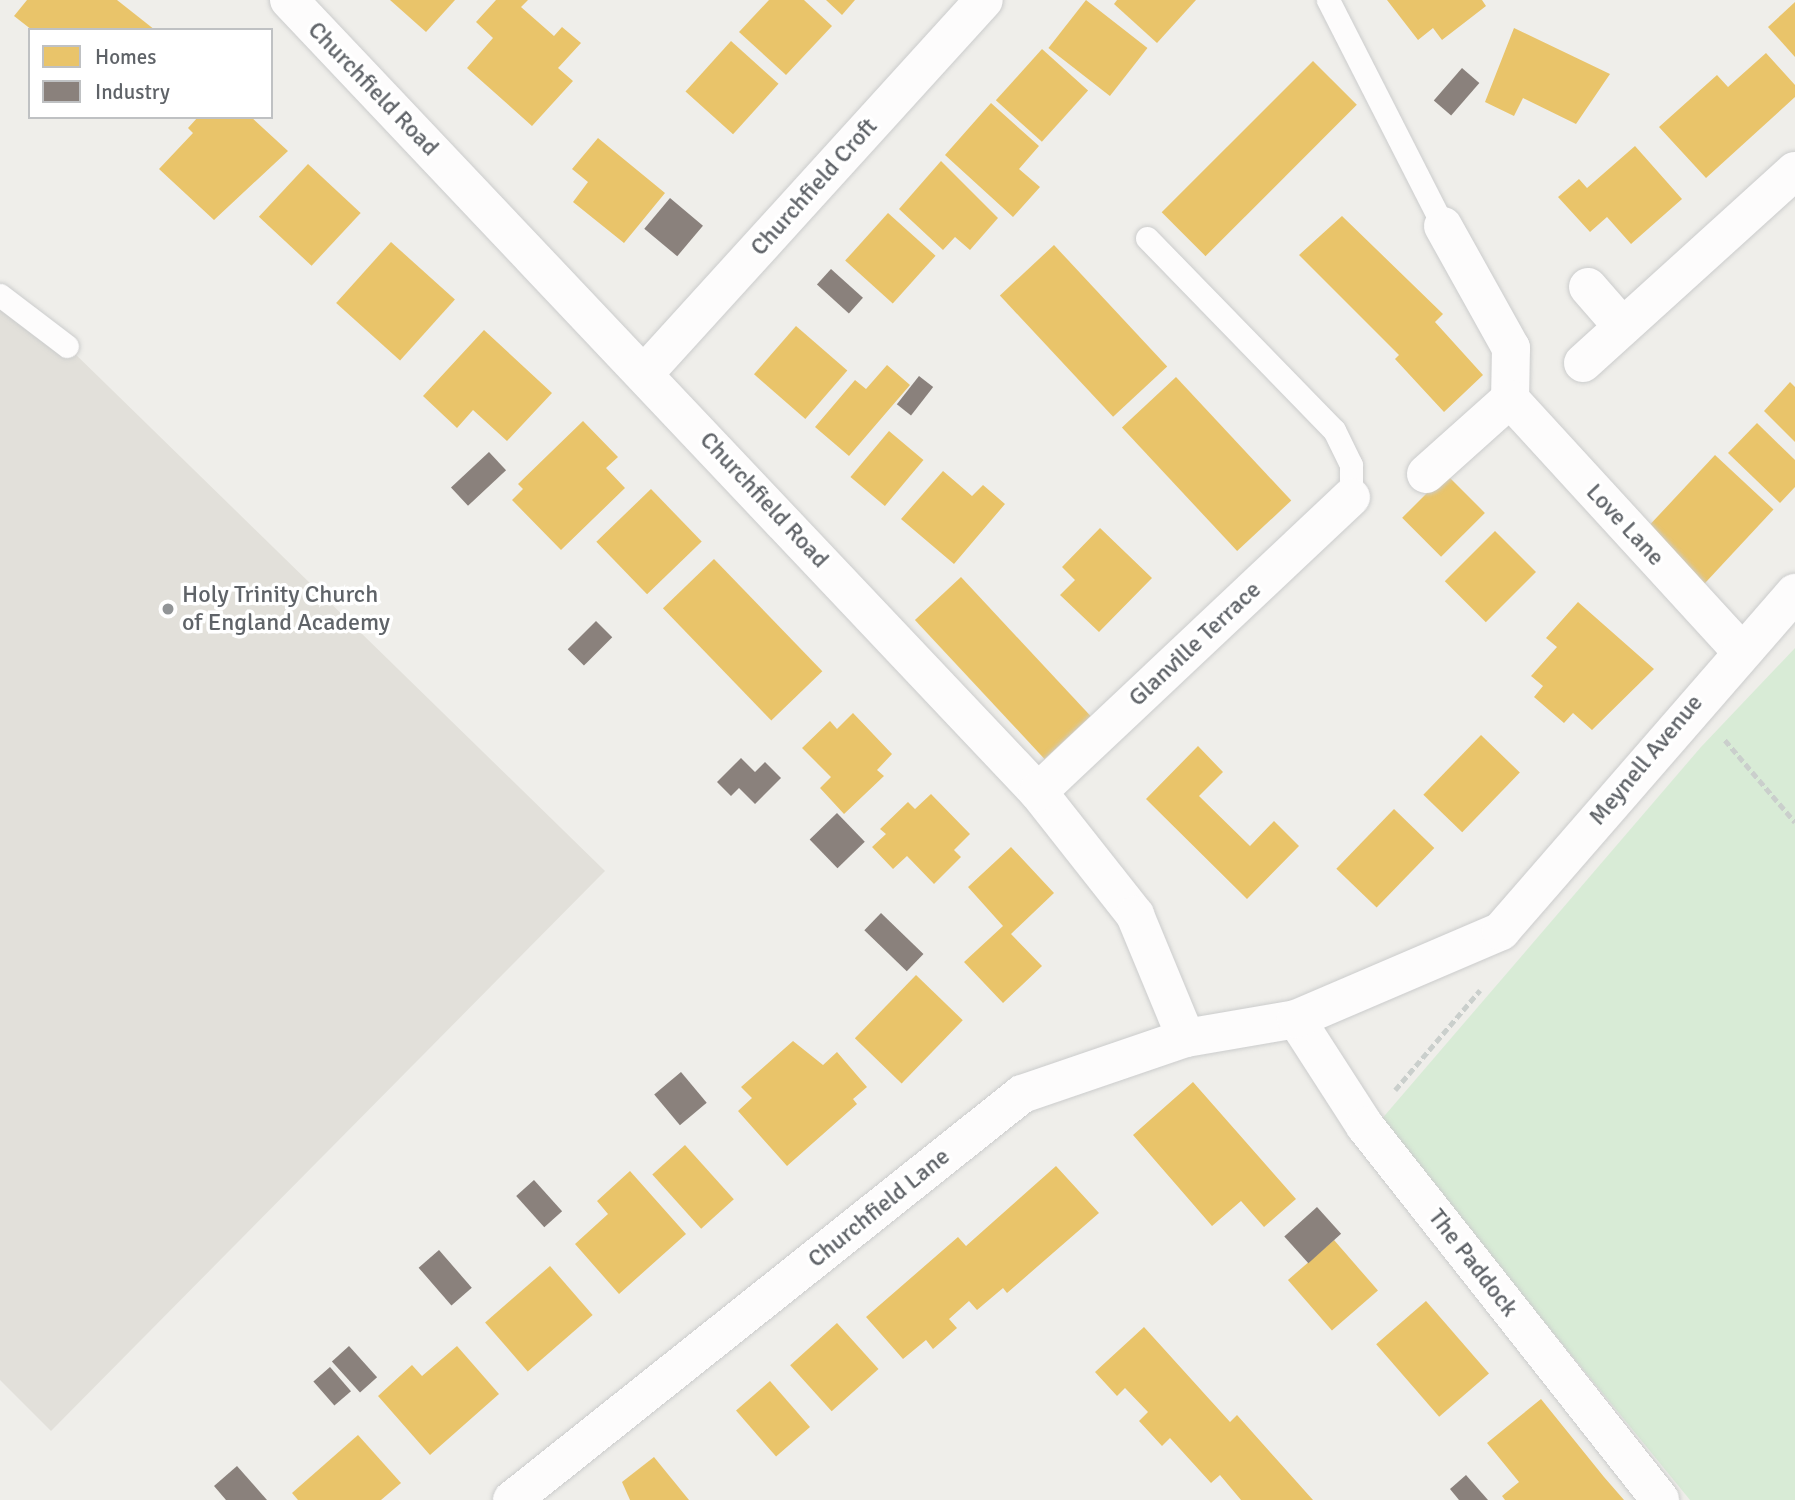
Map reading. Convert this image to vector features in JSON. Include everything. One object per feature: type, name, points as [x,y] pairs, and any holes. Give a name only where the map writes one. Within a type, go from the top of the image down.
[{"type":"street","name":"Churchfield Road","points":[[289,0],[645,373],[1038,792],[1135,915],[1186,1038]]},
{"type":"street","name":"Churchfield Croft","points":[[645,373],[984,0]]},
{"type":"street","points":[[1583,363],[1795,171]]},
{"type":"street","points":[[1426,474],[1510,399],[1511,348],[1443,226]]},
{"type":"street","points":[[1588,288],[1622,326]]},
{"type":"street","name":"Love Lane","points":[[1510,399],[1741,650]]},
{"type":"street","name":"Glanville Terrace","points":[[1038,792],[1351,497]]},
{"type":"street","name":"Meynell Avenue","points":[[1296,1019],[1501,931],[1694,704],[1795,593]]},
{"type":"street","name":"Churchfield Lane","points":[[512,1500],[1022,1094],[1186,1038],[1296,1019]]},
{"type":"street","name":"The Paddock","points":[[1296,1019],[1365,1126],[1660,1500]]},
{"type":"lane","points":[[1328,0],[1443,226]]},
{"type":"lane","points":[[1146,238],[1334,430],[1350,466],[1351,497]]},
{"type":"lane","points":[[0,295],[67,346]]},
{"type":"path","points":[[1694,704],[1795,822]]},
{"type":"path","points":[[1365,1126],[1488,981],[1501,931]]},
{"type":"shaded area","name":"Holy Trinity Church of England Academy","points":[[0,295],[67,346],[605,871],[51,1431],[0,1380]]},
{"type":"green space","points":[[1795,648],[1795,1500],[1690,1500],[1380,1121],[1701,747]]},
{"type":"building: Homes","points":[[27,0],[117,0],[152,28],[29,28],[14,16]]},
{"type":"building: Homes","points":[[390,0],[455,0],[426,32]]},
{"type":"building: Homes","points":[[496,0],[528,0],[521,7],[554,36],[562,27],[581,43],[558,68],[573,81],[532,126],[467,68],[493,38],[476,22]]},
{"type":"building: Homes","points":[[769,0],[804,0],[832,26],[786,75],[739,32]]},
{"type":"building: Homes","points":[[826,0],[855,0],[842,15]]},
{"type":"building: Homes","points":[[1086,0],[1147,48],[1110,96],[1048,48]]},
{"type":"building: Homes","points":[[1117,0],[1196,0],[1157,43],[1114,4]]},
{"type":"building: Homes","points":[[1387,0],[1482,0],[1486,6],[1442,40],[1433,28],[1418,40]]},
{"type":"building: Homes","points":[[1795,2],[1795,57],[1768,27]]},
{"type":"building: Homes","points":[[1514,28],[1610,74],[1576,124],[1523,98],[1514,116],[1485,102]]},
{"type":"building: Homes","points":[[731,41],[779,84],[733,134],[685,92]]},
{"type":"building: Homes","points":[[1042,49],[1088,90],[1042,142],[996,100]]},
{"type":"building: Homes","points":[[1766,53],[1795,85],[1795,97],[1706,178],[1659,127],[1717,75],[1728,87]]},
{"type":"building: Homes","points":[[1313,61],[1357,105],[1206,256],[1162,212]]},
{"type":"building: Homes","points":[[991,103],[1039,146],[1019,169],[1040,187],[1013,217],[945,155]]},
{"type":"building: Homes","points":[[196,119],[253,119],[288,151],[214,220],[159,169],[193,133],[188,128]]},
{"type":"building: Homes","points":[[598,138],[665,193],[624,243],[573,202],[588,182],[572,169]]},
{"type":"building: Homes","points":[[1635,146],[1682,199],[1631,244],[1607,217],[1590,232],[1558,197],[1579,179],[1587,188]]},
{"type":"building: Homes","points":[[941,161],[998,218],[970,250],[955,237],[943,250],[899,209]]},
{"type":"building: Homes","points":[[308,164],[361,213],[312,266],[259,217]]},
{"type":"building: Homes","points":[[888,213],[936,256],[893,303],[845,261]]},
{"type":"building: Homes","points":[[1342,216],[1443,314],[1435,322],[1483,375],[1444,412],[1395,359],[1399,355],[1299,255]]},
{"type":"building: Homes","points":[[391,242],[455,300],[400,360],[336,303]]},
{"type":"building: Homes","points":[[1054,245],[1167,366],[1113,417],[1000,295]]},
{"type":"building: Homes","points":[[796,326],[847,371],[805,419],[754,374]]},
{"type":"building: Homes","points":[[484,330],[552,393],[507,441],[473,410],[457,428],[423,396]]},
{"type":"building: Homes","points":[[887,365],[910,385],[849,456],[815,427],[855,380],[866,389]]},
{"type":"building: Homes","points":[[1176,377],[1291,501],[1237,551],[1122,427]]},
{"type":"building: Homes","points":[[1790,382],[1795,387],[1795,442],[1764,411]]},
{"type":"building: Homes","points":[[583,421],[618,457],[606,468],[625,488],[561,550],[512,500],[523,489],[518,484]]},
{"type":"building: Homes","points":[[1757,423],[1795,460],[1795,487],[1780,503],[1728,453]]},
{"type":"building: Homes","points":[[889,431],[923,460],[885,506],[850,477]]},
{"type":"building: Homes","points":[[1715,455],[1774,510],[1704,584],[1645,530]]},
{"type":"building: Homes","points":[[943,471],[972,496],[983,485],[1005,504],[954,564],[901,519]]},
{"type":"building: Homes","points":[[1446,474],[1485,513],[1441,557],[1402,518]]},
{"type":"building: Homes","points":[[651,489],[702,542],[647,594],[596,542]]},
{"type":"building: Homes","points":[[1100,528],[1152,578],[1099,632],[1060,595],[1075,580],[1062,567]]},
{"type":"building: Homes","points":[[1495,531],[1536,572],[1486,622],[1445,581]]},
{"type":"building: Homes","points":[[714,559],[822,671],[771,721],[663,608]]},
{"type":"building: Homes","points":[[961,577],[1091,716],[1045,759],[915,620]]},
{"type":"building: Homes","points":[[1578,602],[1654,669],[1592,730],[1573,713],[1564,723],[1534,697],[1543,686],[1531,676],[1557,647],[1546,638]]},
{"type":"building: Homes","points":[[853,713],[892,754],[877,770],[884,776],[844,814],[820,788],[831,777],[802,748],[830,721],[837,729]]},
{"type":"building: Homes","points":[[1481,735],[1520,773],[1462,832],[1423,795]]},
{"type":"building: Homes","points":[[1198,746],[1223,772],[1199,796],[1250,846],[1274,821],[1299,846],[1247,899],[1146,799]]},
{"type":"building: Homes","points":[[931,794],[970,834],[954,850],[961,857],[934,884],[907,856],[893,869],[872,847],[886,834],[880,829],[908,802],[915,809]]},
{"type":"building: Homes","points":[[1394,809],[1434,848],[1377,908],[1336,869]]},
{"type":"building: Homes","points":[[1011,847],[1054,893],[1011,934],[1042,966],[1003,1003],[964,962],[1003,926],[968,887]]},
{"type":"building: Homes","points":[[916,975],[963,1020],[902,1083],[855,1038]]},
{"type":"building: Homes","points":[[793,1041],[823,1065],[837,1052],[867,1087],[853,1099],[857,1104],[787,1166],[738,1111],[752,1098],[741,1087]]},
{"type":"building: Homes","points":[[1193,1082],[1296,1199],[1264,1227],[1241,1201],[1212,1226],[1133,1135]]},
{"type":"building: Homes","points":[[685,1145],[734,1199],[701,1229],[652,1174]]},
{"type":"building: Homes","points":[[1056,1166],[1099,1213],[1007,1293],[1003,1288],[977,1310],[969,1301],[949,1319],[957,1328],[933,1349],[926,1340],[903,1359],[866,1317],[958,1237],[966,1246]]},
{"type":"building: Homes","points":[[630,1171],[686,1234],[619,1294],[575,1244],[608,1214],[597,1201]]},
{"type":"building: Homes","points":[[1334,1240],[1378,1291],[1332,1331],[1288,1280]]},
{"type":"building: Homes","points":[[550,1266],[593,1315],[528,1371],[485,1322]]},
{"type":"building: Homes","points":[[1426,1301],[1489,1373],[1439,1417],[1376,1344]]},
{"type":"building: Homes","points":[[837,1323],[878,1369],[832,1411],[790,1365]]},
{"type":"building: Homes","points":[[1144,1327],[1230,1422],[1237,1415],[1313,1500],[1241,1500],[1220,1475],[1211,1483],[1170,1438],[1162,1446],[1139,1421],[1148,1412],[1125,1388],[1117,1396],[1095,1372]]},
{"type":"building: Homes","points":[[457,1346],[499,1394],[430,1455],[378,1396],[412,1365],[422,1376]]},
{"type":"building: Homes","points":[[770,1381],[810,1427],[776,1457],[736,1411]]},
{"type":"building: Homes","points":[[1541,1399],[1624,1500],[1505,1500],[1502,1496],[1519,1482],[1487,1443]]},
{"type":"building: Homes","points":[[358,1435],[401,1483],[381,1500],[298,1500],[292,1493]]},
{"type":"building: Homes","points":[[654,1457],[689,1500],[630,1500],[622,1482]]},
{"type":"building: Industry","points":[[1462,68],[1479,83],[1451,116],[1434,100]]},
{"type":"building: Industry","points":[[670,198],[703,226],[677,256],[644,229]]},
{"type":"building: Industry","points":[[831,269],[863,298],[849,313],[817,285]]},
{"type":"building: Industry","points":[[919,376],[933,387],[911,415],[897,404]]},
{"type":"building: Industry","points":[[489,452],[506,470],[468,506],[451,487]]},
{"type":"building: Industry","points":[[596,621],[612,637],[584,666],[568,649]]},
{"type":"building: Industry","points":[[741,758],[755,772],[765,762],[781,778],[755,804],[739,788],[731,796],[717,782]]},
{"type":"building: Industry","points":[[837,813],[865,842],[837,868],[810,839]]},
{"type":"building: Industry","points":[[881,913],[923,954],[907,971],[864,930]]},
{"type":"building: Industry","points":[[681,1072],[707,1103],[680,1125],[654,1094]]},
{"type":"building: Industry","points":[[534,1180],[562,1211],[544,1227],[516,1196]]},
{"type":"building: Industry","points":[[1317,1207],[1341,1234],[1308,1263],[1284,1236]]},
{"type":"building: Industry","points":[[439,1250],[472,1288],[451,1305],[419,1268]]},
{"type":"building: Industry","points":[[349,1346],[377,1377],[360,1393],[332,1361]]},
{"type":"building: Industry","points":[[330,1367],[351,1391],[334,1406],[313,1381]]},
{"type":"building: Industry","points":[[237,1466],[267,1500],[226,1500],[214,1486]]},
{"type":"building: Industry","points":[[1466,1475],[1488,1500],[1459,1500],[1450,1489]]},
{"type":"place","name":"Holy Trinity Church of England Academy","points":[[168,609]]}]
